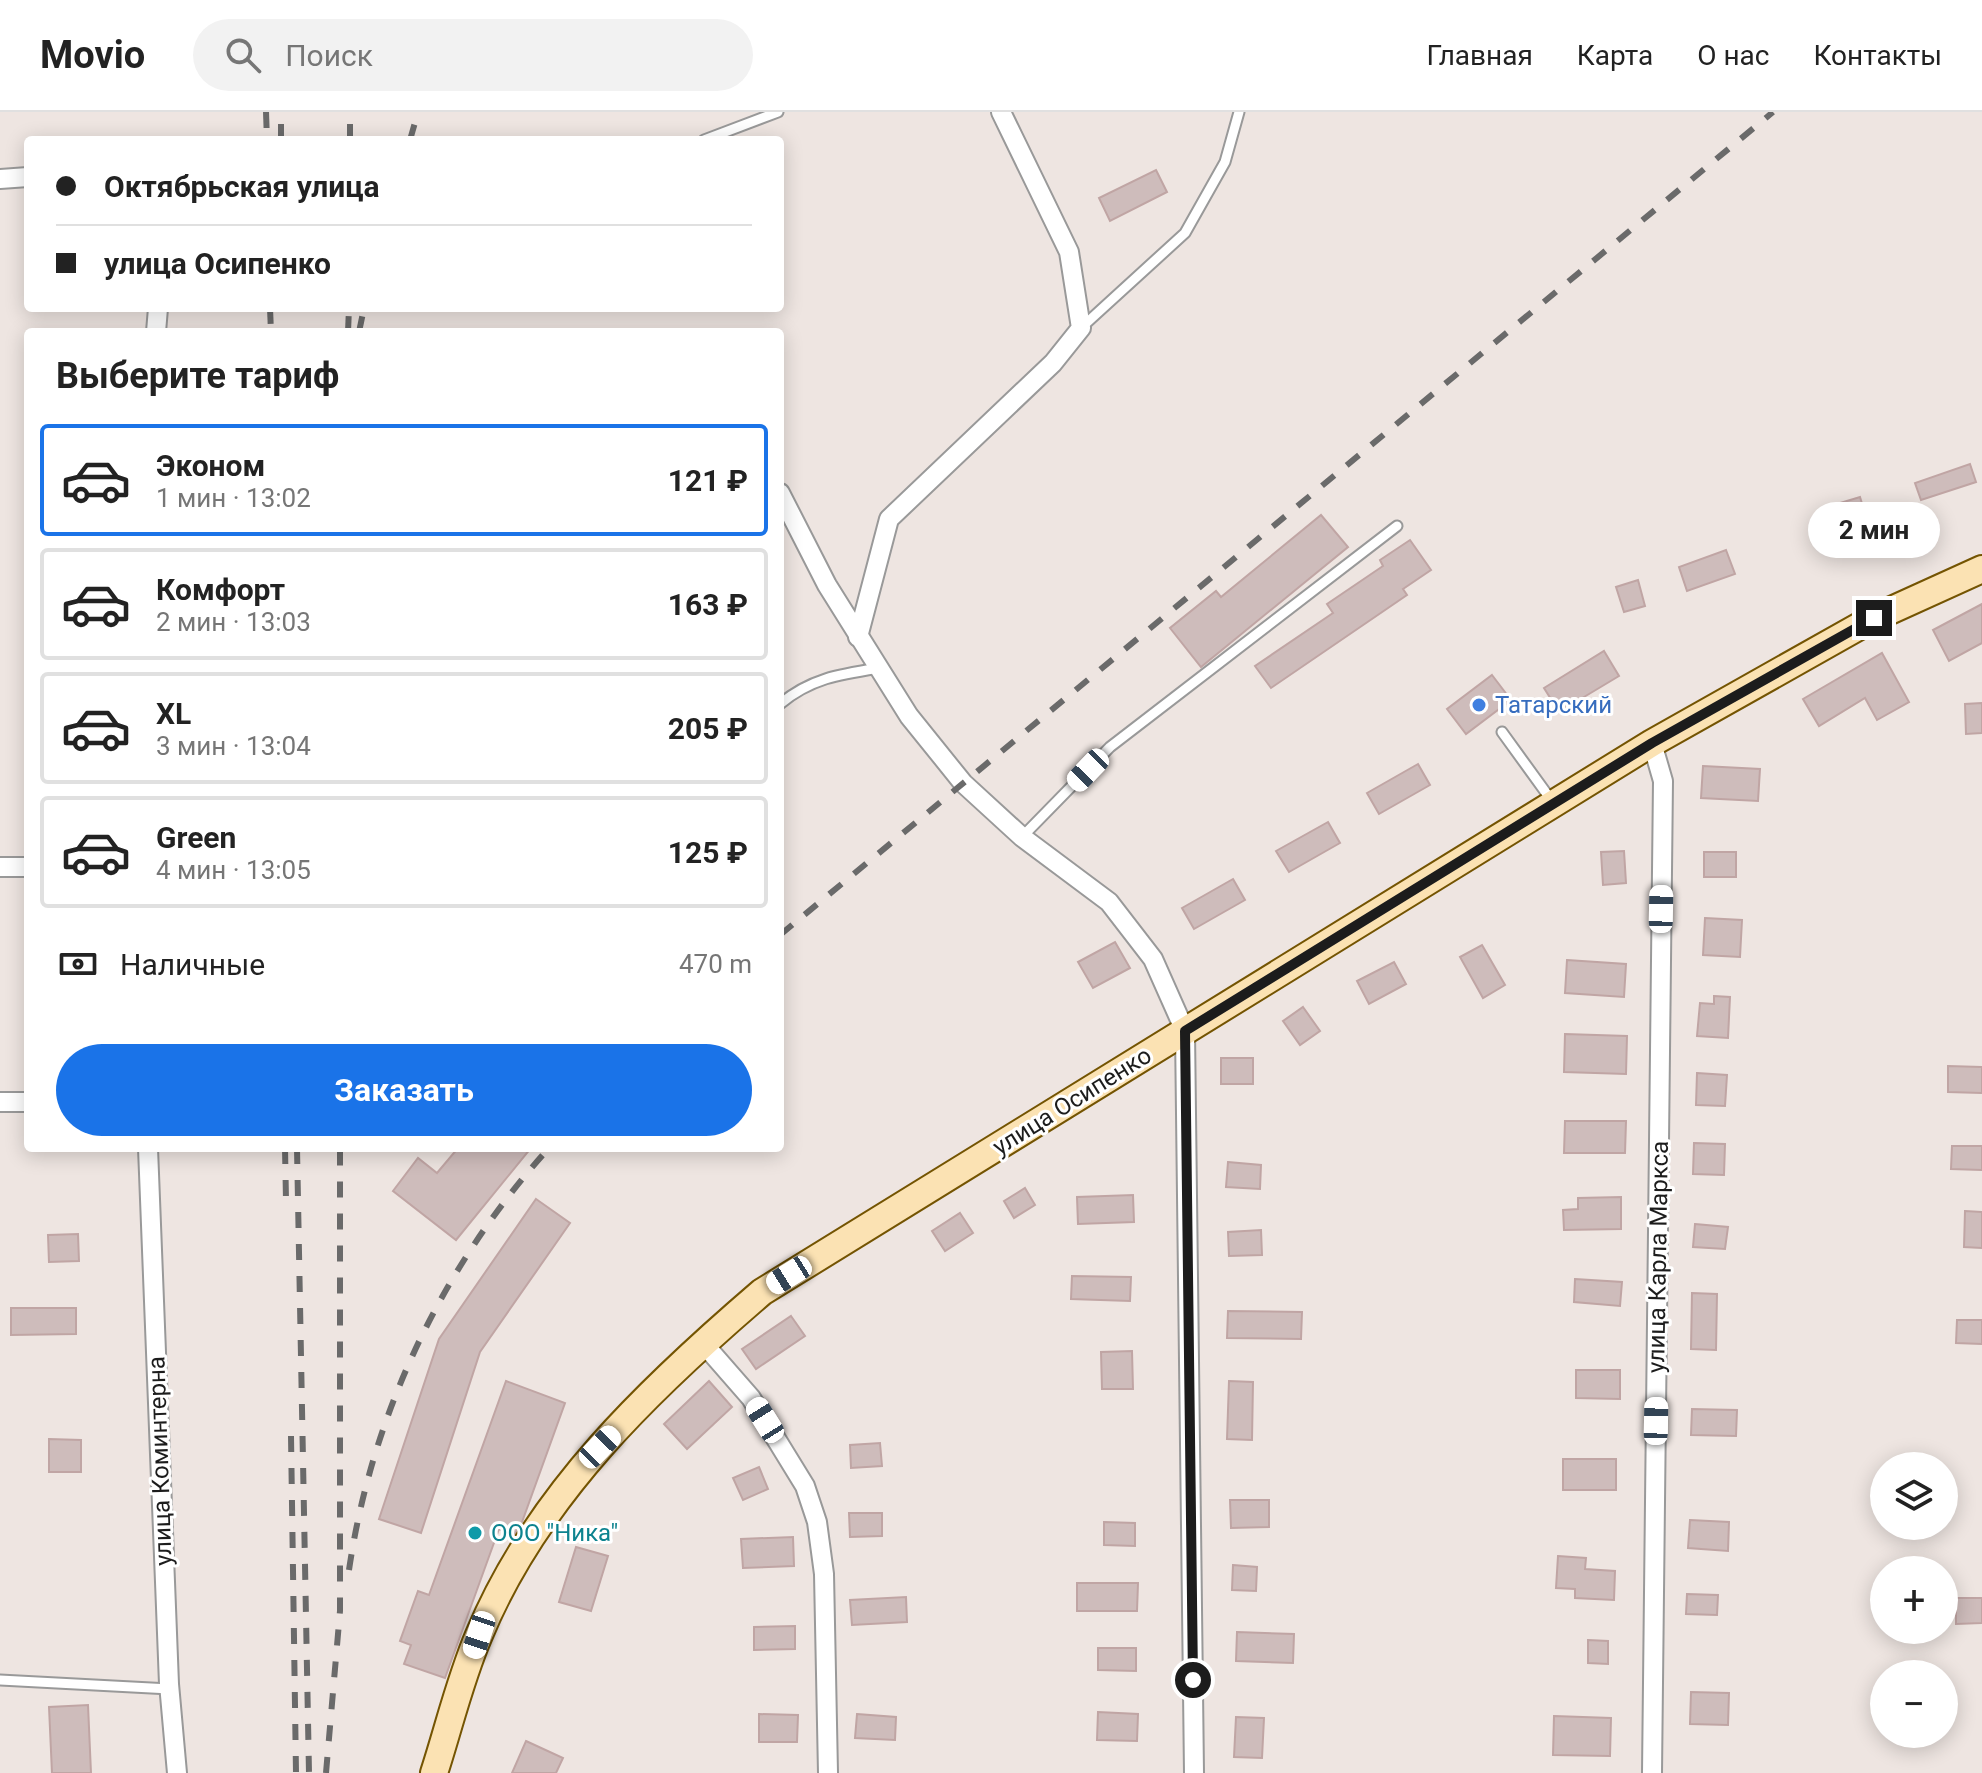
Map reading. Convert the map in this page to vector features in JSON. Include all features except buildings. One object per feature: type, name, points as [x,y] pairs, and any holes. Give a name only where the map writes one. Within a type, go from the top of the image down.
[{"type":"street","points":[[858,637],[889,519],[1053,363],[1081,328],[1069,252],[1001,112]]},
{"type":"street","points":[[0,179],[24,177]]},
{"type":"street","points":[[784,501],[827,585],[909,716],[963,783],[1022,837],[1109,902],[1153,959],[1185,1031],[1194,1773]]},
{"type":"street","name":"улица Осипенко","points":[[434,1773],[479,1635],[508,1575],[543,1519],[582,1466],[703,1343],[762,1292],[1652,743],[1874,618],[1982,569]]},
{"type":"street","name":"улица Карла Маркса","points":[[1652,743],[1663,781],[1652,1773]]},
{"type":"street","points":[[0,867],[24,867]]},
{"type":"street","points":[[0,1102],[24,1102]]},
{"type":"street","name":"улица Коминтерна","points":[[148,1152],[170,1689],[177,1773]]},
{"type":"street","points":[[703,1343],[751,1398],[805,1486],[817,1522],[824,1574],[828,1773]]},
{"type":"lane","points":[[715,136],[778,112]]},
{"type":"lane","points":[[1081,328],[1185,233],[1225,162],[1239,112]]},
{"type":"lane","points":[[1022,837],[1110,747],[1397,526]]},
{"type":"lane","points":[[784,701],[799,689],[838,675],[880,668]]},
{"type":"lane","points":[[1502,732],[1554,803]]},
{"type":"lane","points":[[0,1680],[170,1689]]},
{"type":"railway","points":[[266,112],[267,136]]},
{"type":"railway","points":[[281,112],[281,136]]},
{"type":"railway","points":[[350,112],[350,136]]},
{"type":"railway","points":[[411,136],[418,112]]},
{"type":"railway","points":[[784,932],[1773,112]]},
{"type":"railway","points":[[270,312],[271,328]]},
{"type":"railway","points":[[348,328],[349,312]]},
{"type":"railway","points":[[360,328],[363,312]]},
{"type":"railway","points":[[285,1152],[286,1200]]},
{"type":"railway","points":[[297,1152],[309,1773]]},
{"type":"railway","points":[[326,1773],[340,1611],[340,1152]]},
{"type":"railway","points":[[349,1570],[375,1454],[394,1398],[418,1344],[476,1241],[546,1152]]},
{"type":"railway","points":[[291,1436],[296,1773]]},
{"type":"place","name":"Татарский","points":[[1479,705]]},
{"type":"place","name":"ООО \"Ника\"","points":[[475,1533]]},
{"type":"route","points":[[1193,1680],[1185,1031],[1652,743],[1874,618]]}]
